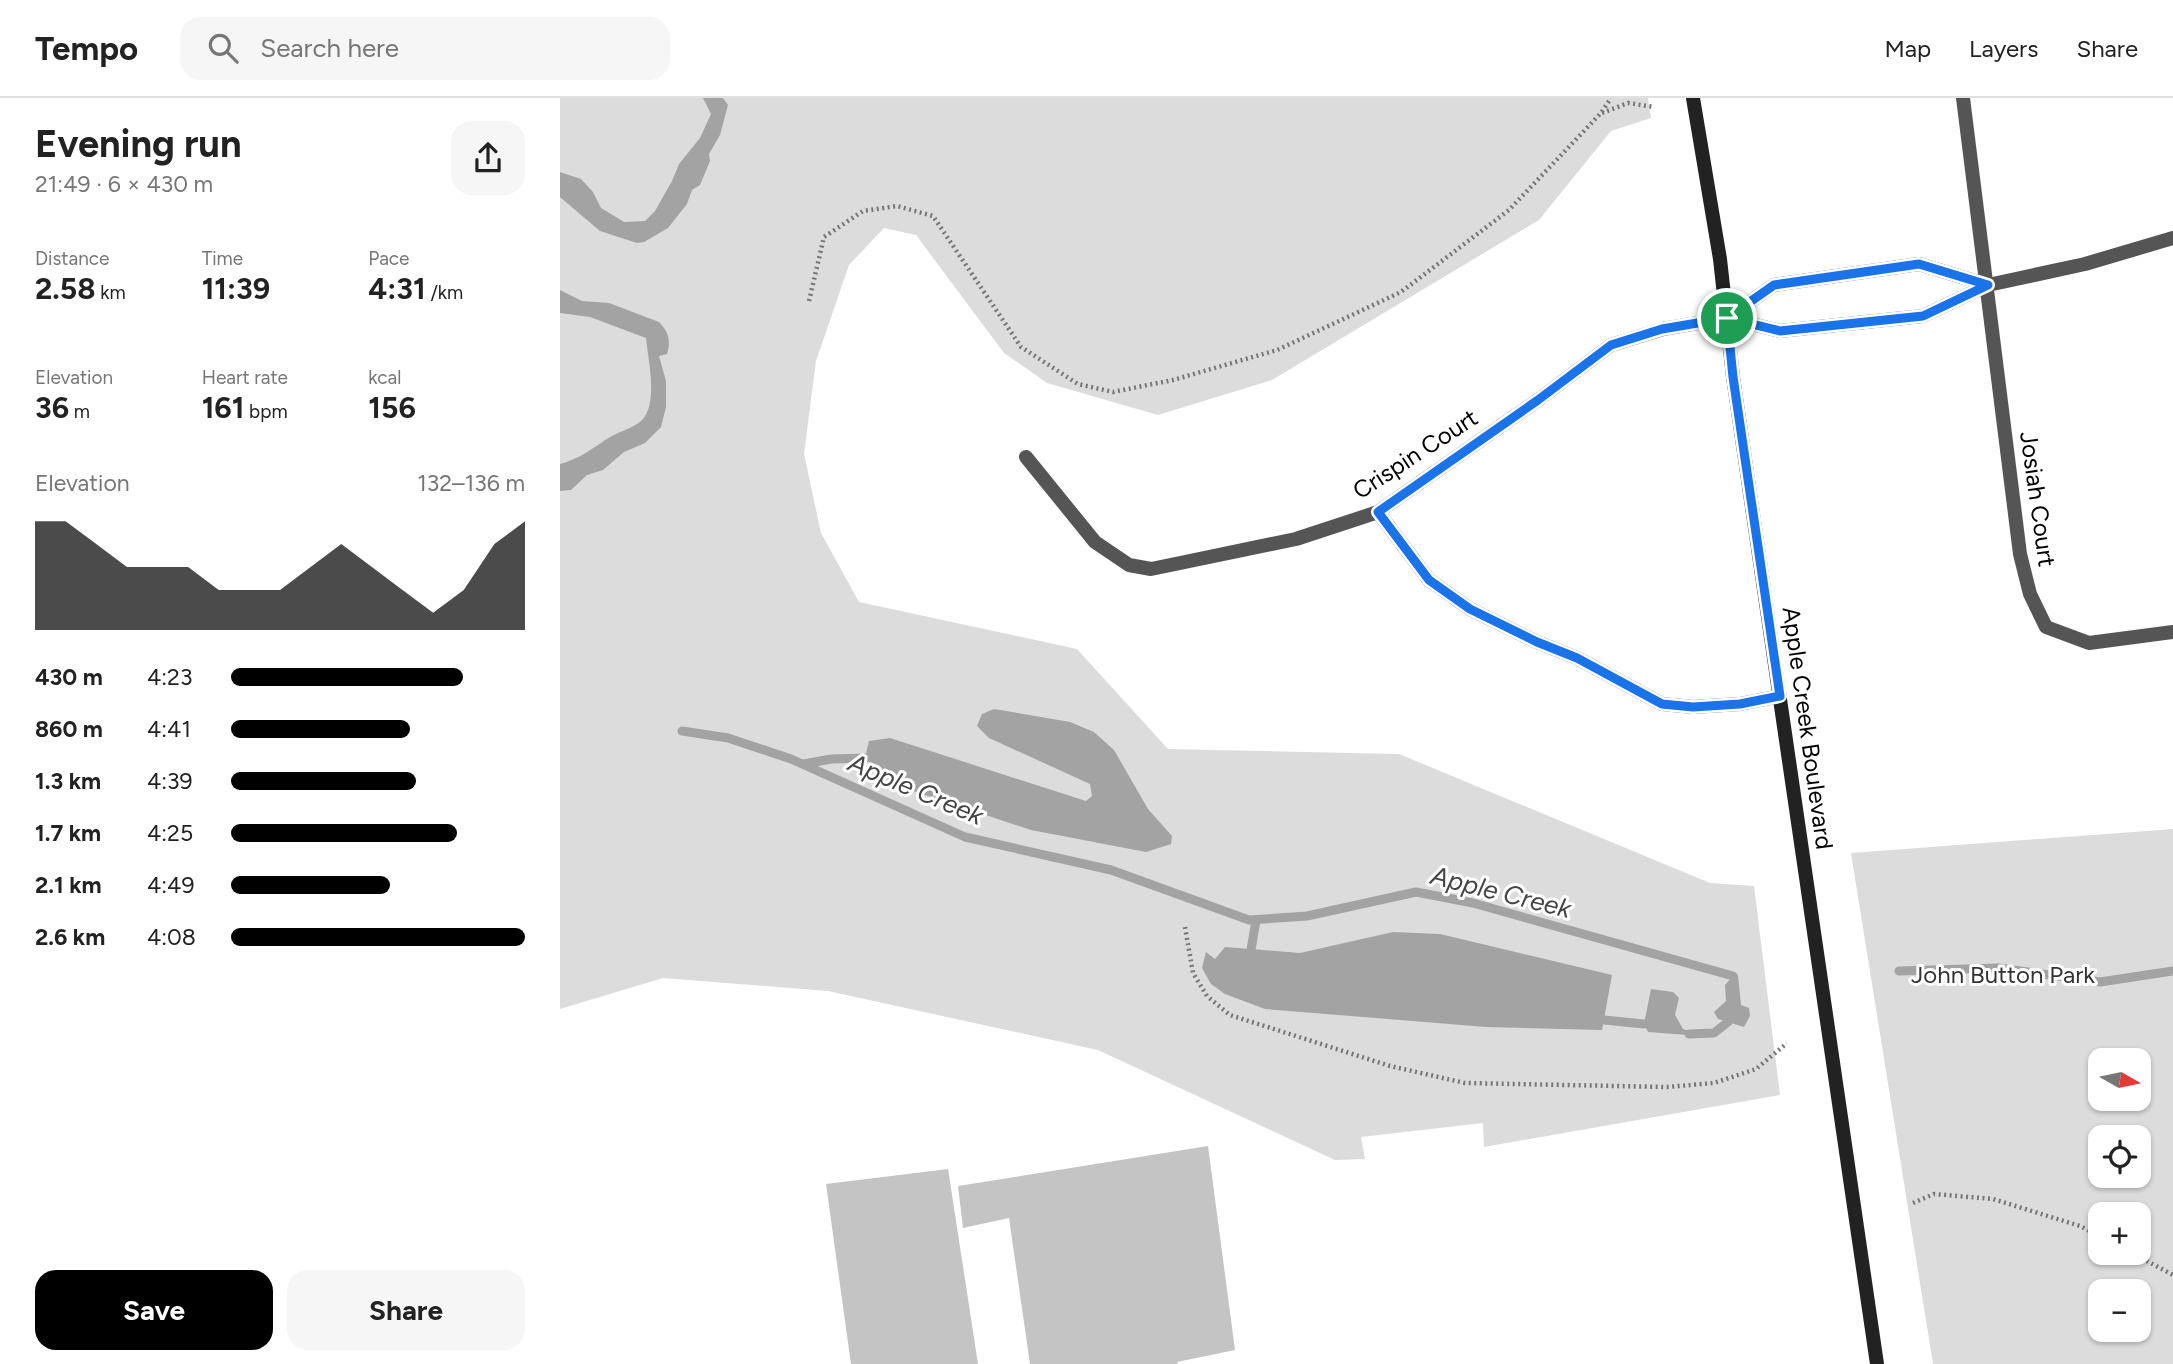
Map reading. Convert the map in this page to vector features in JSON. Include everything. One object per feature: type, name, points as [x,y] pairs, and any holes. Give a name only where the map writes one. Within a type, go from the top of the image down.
[{"type":"main road","name":"Apple Creek Boulevard","points":[[1693,98],[1720,258],[1733,377],[1877,1364]]},
{"type":"street","name":"Josiah Court","points":[[1963,98],[2020,554],[2030,594],[2046,627],[2089,643],[2173,632]]},
{"type":"street","points":[[1727,318],[1780,331],[1923,316],[1988,285],[2085,264],[2173,238]]},
{"type":"street","points":[[1727,318],[1774,285],[1919,264],[1988,285]]},
{"type":"street","name":"Crispin Court","points":[[1026,457],[1096,542],[1129,565],[1150,569],[1296,540],[1378,512],[1538,400],[1611,345],[1662,329],[1727,318]]},
{"type":"street","points":[[1378,512],[1429,580],[1470,609],[1537,642],[1577,658],[1662,704],[1693,707],[1740,704],[1780,696]]},
{"type":"path","points":[[809,302],[824,237],[863,211],[897,205],[933,216],[1021,347],[1078,384],[1113,392],[1173,380],[1277,351],[1401,292],[1509,210],[1601,113],[1611,98]]},
{"type":"path","points":[[1601,113],[1628,103],[1654,107]]},
{"type":"path","points":[[1185,927],[1194,972],[1207,996],[1230,1015],[1390,1066],[1465,1083],[1667,1087],[1714,1083],[1756,1069],[1787,1043]]},
{"type":"path","points":[[1913,1203],[1934,1194],[1993,1199],[2088,1230]]},
{"type":"path","points":[[2151,1263],[2173,1275]]},
{"type":"green space","points":[[560,98],[1648,98],[1651,118],[1611,131],[1539,220],[1272,380],[1158,415],[1047,383],[1004,353],[916,235],[884,228],[849,265],[816,361],[804,454],[821,533],[859,602],[1077,649],[1168,749],[1399,754],[1710,883],[1754,886],[1780,1095],[1484,1147],[1483,1123],[1361,1137],[1365,1159],[1335,1160],[1098,1050],[828,991],[663,978],[560,1009]]},
{"type":"green space","name":"John Button Park","points":[[2173,829],[2173,1364],[1933,1364],[1851,853]]},
{"type":"water","points":[[703,98],[723,98],[728,105],[720,135],[709,154],[710,161],[700,185],[692,190],[687,204],[668,228],[644,242],[637,243],[600,231],[560,197],[560,172],[581,179],[593,192],[601,208],[624,222],[645,221],[655,211],[679,164],[700,138],[711,114]]},
{"type":"water","points":[[560,290],[582,301],[609,303],[659,322],[667,333],[669,345],[667,354],[659,356],[666,381],[666,407],[661,427],[645,443],[624,452],[603,470],[587,475],[571,490],[560,491],[560,464],[582,455],[641,421],[650,404],[651,394],[646,338],[590,317],[560,313]]},
{"type":"water","points":[[994,709],[1070,722],[1094,732],[1114,750],[1148,809],[1172,836],[1171,844],[1146,852],[1031,830],[907,789],[883,776],[865,758],[869,741],[890,738],[1086,801],[1092,796],[1090,784],[989,738],[977,726],[982,714]]},
{"type":"water","points":[[1393,932],[1440,934],[1612,975],[1602,1030],[1486,1027],[1265,1009],[1225,994],[1211,984],[1202,968],[1206,952],[1215,959],[1225,947],[1300,953]]},
{"type":"water","points":[[1738,975],[1741,1005],[1749,1008],[1750,1016],[1744,1027],[1718,1019],[1714,1012],[1726,1001],[1725,985],[1733,976]]},
{"type":"water","points":[[1651,989],[1673,992],[1679,998],[1675,1015],[1683,1029],[1692,1032],[1688,1035],[1648,1032],[1644,1024]]},
{"type":"building","points":[[1208,1146],[1235,1350],[1177,1362],[1178,1364],[1030,1364],[1009,1218],[963,1228],[958,1186]]},
{"type":"building","points":[[948,1169],[978,1364],[851,1364],[826,1184]]},
{"type":"waterway","name":"Apple Creek","points":[[682,731],[728,738],[791,759],[965,837],[1111,870],[1249,920],[1307,916],[1416,892],[1473,903],[1733,976]]},
{"type":"waterway","points":[[804,764],[831,759],[866,758]]},
{"type":"waterway","name":"Apple Creek","points":[[1251,950],[1256,920]]},
{"type":"waterway","name":"Apple Creek","points":[[1899,971],[1999,968],[2100,982],[2173,971]]},
{"type":"waterway","name":"Apple Creek","points":[[1604,1020],[1644,1024]]},
{"type":"waterway","name":"Apple Creek","points":[[1689,1034],[1714,1033],[1728,1022]]},
{"type":"route","points":[[1727,318],[1733,377],[1780,696],[1740,704],[1693,707],[1662,704],[1626,687],[1577,658],[1537,642],[1470,609],[1429,580],[1378,512],[1538,400],[1611,345],[1662,329],[1727,318],[1780,331],[1923,316],[1988,285],[1919,264],[1774,285],[1727,318]]}]
